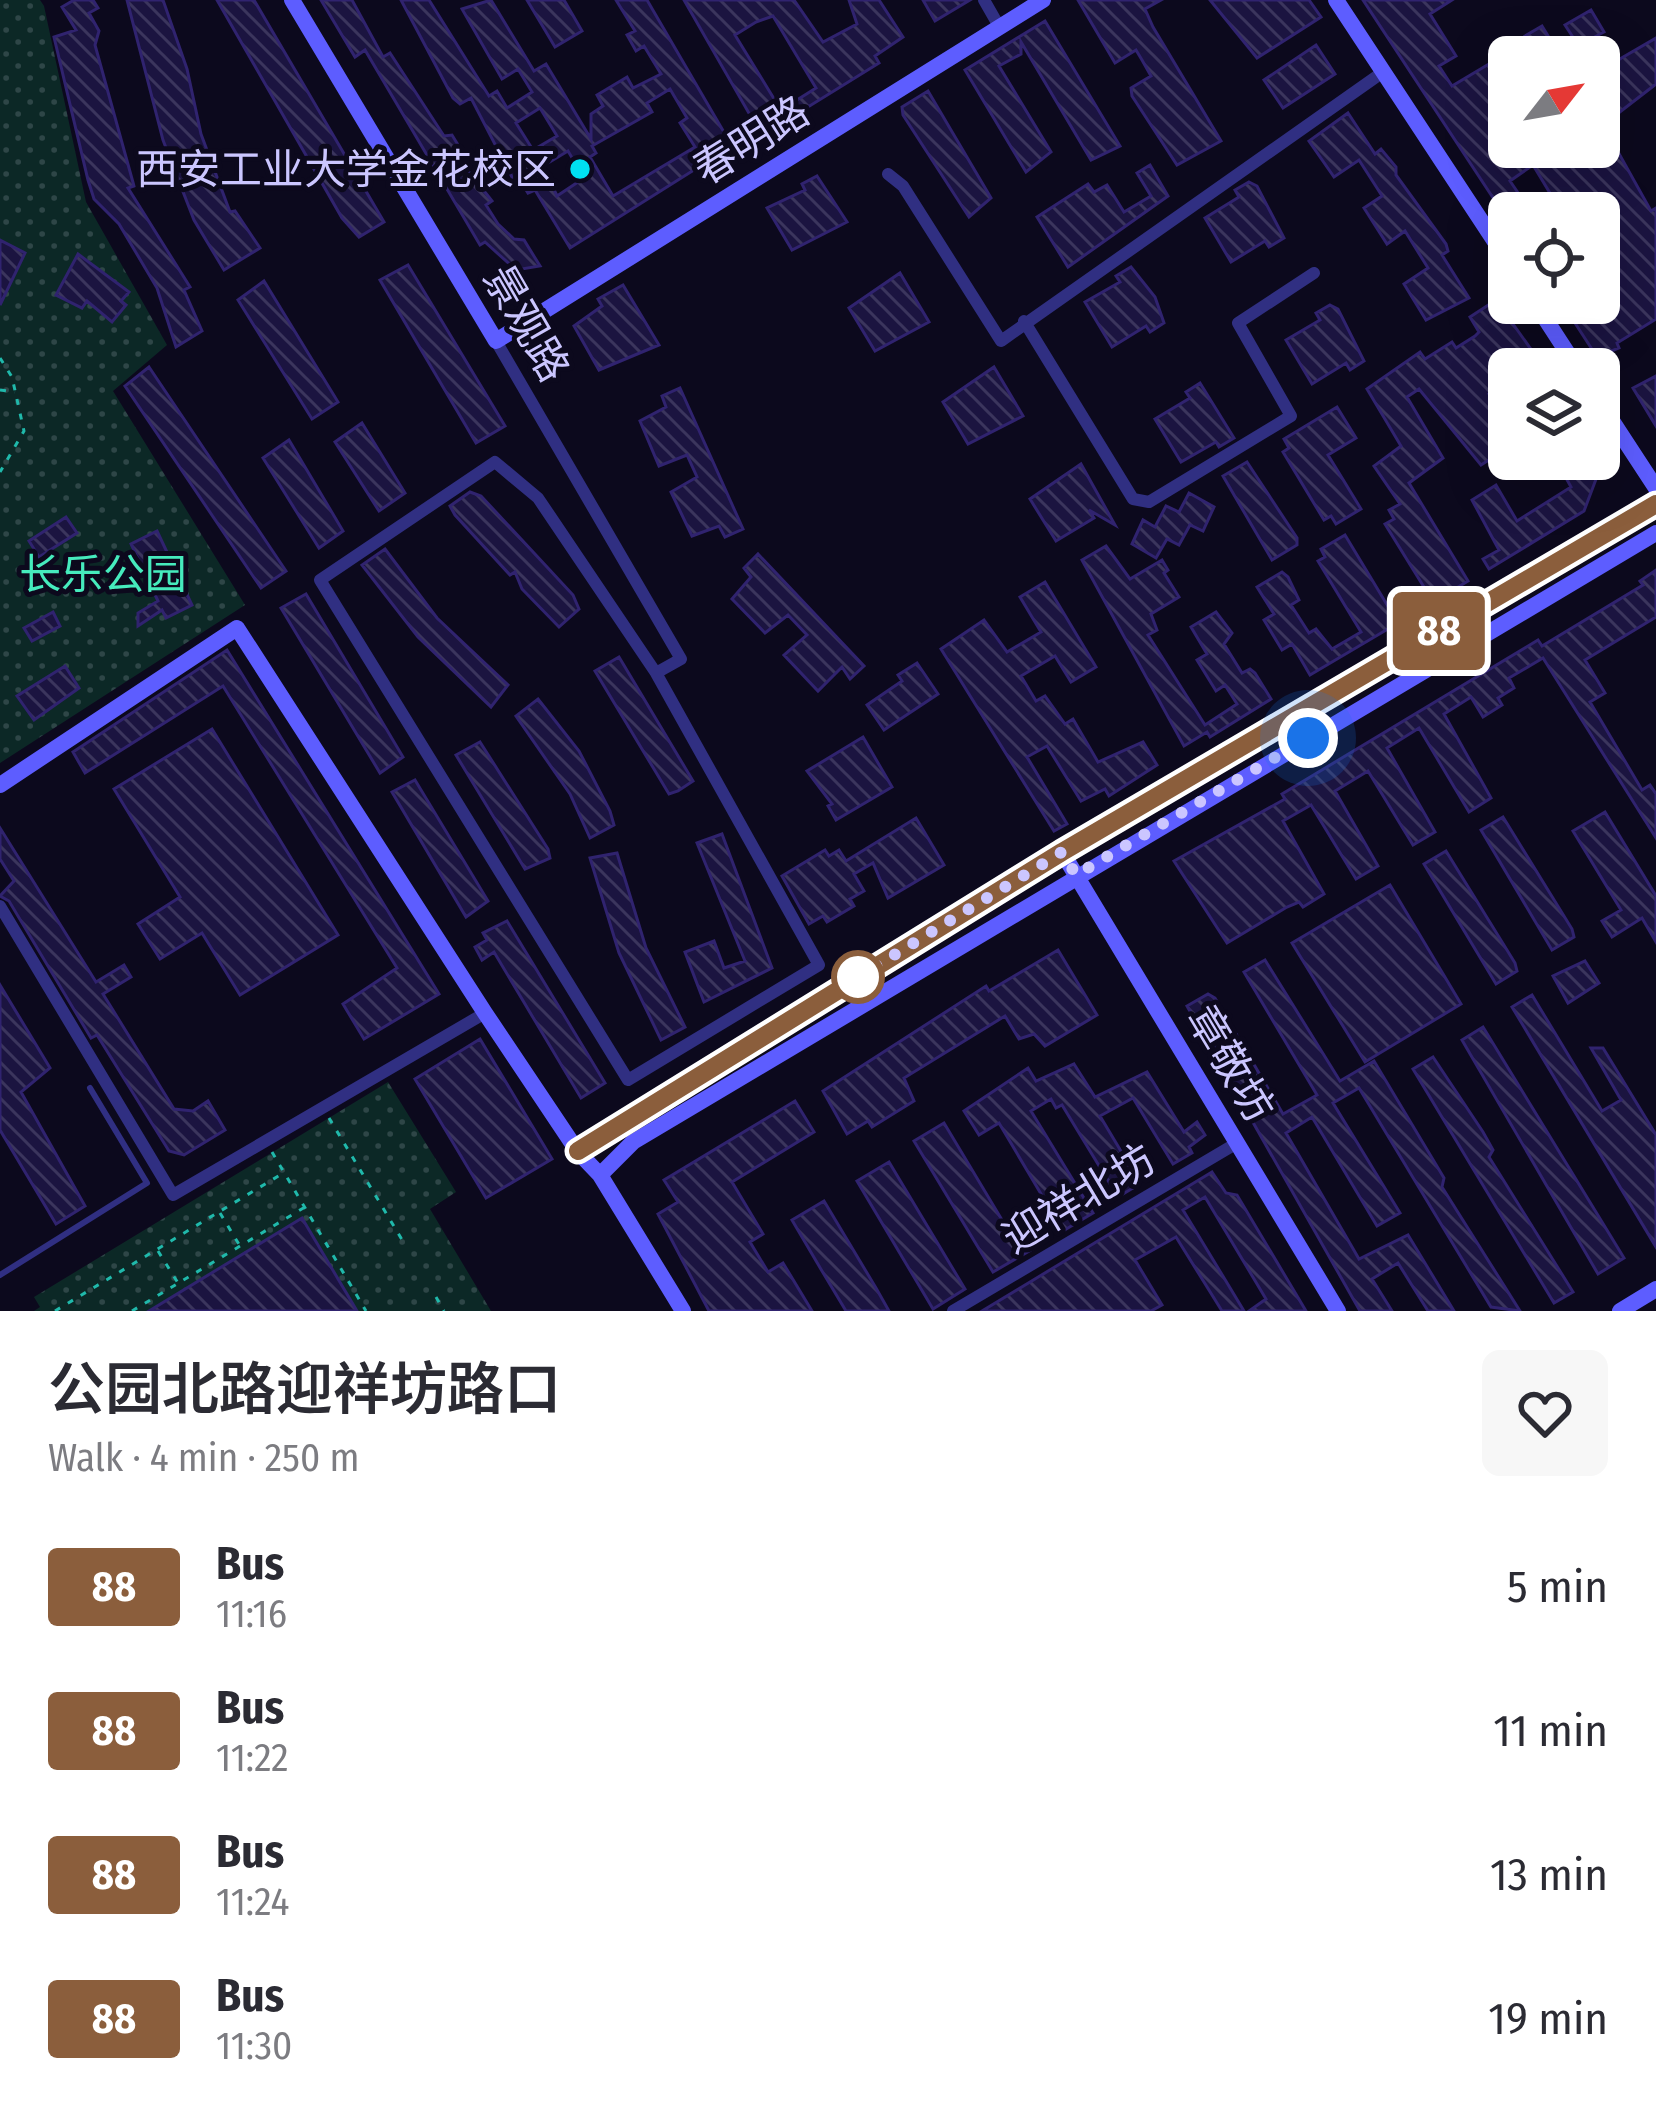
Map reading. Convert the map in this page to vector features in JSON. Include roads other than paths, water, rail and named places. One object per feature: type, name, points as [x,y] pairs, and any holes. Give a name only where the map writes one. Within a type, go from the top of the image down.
[{"type":"street","name":"景观路","points":[[292,0],[681,659],[656,674]]},
{"type":"street","points":[[984,0],[1000,28]]},
{"type":"street","name":"春明路","points":[[496,341],[1043,0]]},
{"type":"street","points":[[1336,0],[1488,231]]},
{"type":"street","points":[[888,174],[903,186],[1001,341],[1383,72]]},
{"type":"street","points":[[1024,321],[1133,499],[1150,502],[1292,416],[1238,323],[1314,273]]},
{"type":"street","points":[[1620,433],[1656,488]]},
{"type":"street","points":[[495,462],[538,498],[656,674],[819,965],[628,1080],[320,580],[495,462]]},
{"type":"street","points":[[578,1151],[1062,852],[1656,504]]},
{"type":"street","points":[[600,1175],[633,1142],[1656,532]]},
{"type":"street","points":[[0,785],[237,628],[485,1013],[578,1151],[600,1175],[682,1311]]},
{"type":"street","name":"章敬坊","points":[[1062,852],[1338,1311]]},
{"type":"street","points":[[0,906],[173,1195],[485,1013]]},
{"type":"street","name":"迎祥北坊","points":[[953,1311],[1237,1143]]},
{"type":"street","points":[[1620,1311],[1656,1288]]},
{"type":"lane","points":[[0,1275],[147,1183],[90,1088]]},
{"type":"place","name":"西安工业大学金花校区","points":[[580,169]]},
{"type":"park label","name":"长乐公园","points":[[103,574]]}]
